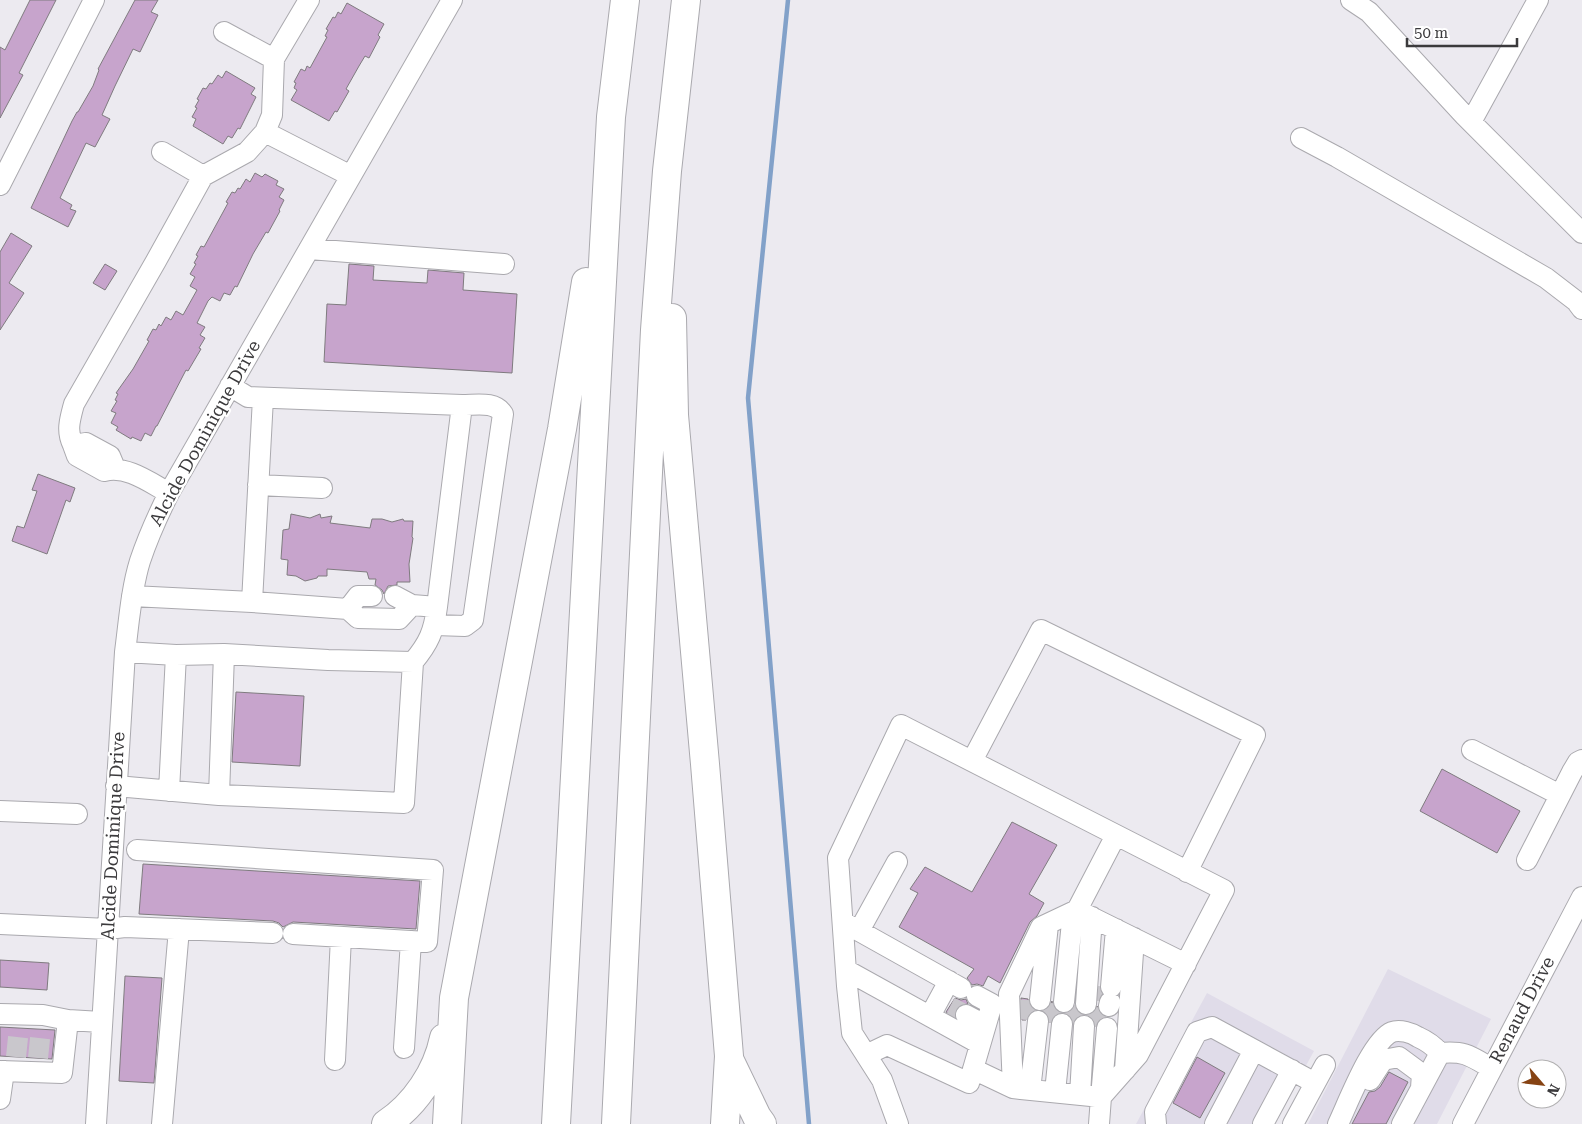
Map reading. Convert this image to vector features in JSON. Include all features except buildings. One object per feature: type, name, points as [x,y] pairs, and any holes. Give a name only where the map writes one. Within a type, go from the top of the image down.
[{"type":"highway","points":[[386,1124],[399,1115],[414,1099],[440,1057],[454,998],[560,439],[611,117],[625,0]]},
{"type":"highway","points":[[616,1124],[655,330],[667,171],[686,0]]},
{"type":"highway","points":[[677,92],[672,311],[674,415],[706,774],[728,1056],[725,1124]]},
{"type":"highway","points":[[556,1124],[611,117]]},
{"type":"highway","points":[[447,1124],[454,998]]},
{"type":"highway","points":[[728,1056],[762,1124]]},
{"type":"street","points":[[0,185],[94,0]]},
{"type":"street","points":[[169,493],[132,473],[114,468],[104,471],[78,456],[69,437],[68,426],[74,404],[203,176],[247,152],[265,132],[272,114],[274,59],[309,0]]},
{"type":"street","name":"Alcide Dominique Drive","points":[[96,1124],[125,652],[132,596],[140,561],[156,519],[169,493],[452,0]]},
{"type":"street","points":[[1351,0],[1369,12],[1472,122],[1582,233]]},
{"type":"street","points":[[1472,122],[1538,0]]},
{"type":"street","points":[[224,32],[274,59]]},
{"type":"street","points":[[265,132],[351,176]]},
{"type":"street","points":[[1301,138],[1337,156],[1546,278],[1576,301],[1582,309]]},
{"type":"street","points":[[162,152],[203,176]]},
{"type":"street","points":[[309,249],[504,264]]},
{"type":"street","points":[[132,596],[348,609],[358,618],[399,619],[403,601],[436,616],[465,626],[473,620],[503,414],[500,409],[493,405],[248,397],[230,386]]},
{"type":"street","points":[[252,602],[263,398]]},
{"type":"street","points":[[116,786],[219,795],[404,803],[413,662],[428,644],[436,616],[462,405]]},
{"type":"street","points":[[258,485],[322,488]]},
{"type":"street","points":[[348,609],[358,596],[372,596]]},
{"type":"street","points":[[972,761],[1041,630],[1255,735],[1188,872]]},
{"type":"street","points":[[125,652],[413,662]]},
{"type":"street","points":[[219,795],[224,654]]},
{"type":"street","points":[[169,791],[176,655]]},
{"type":"street","points":[[898,1124],[882,1080],[852,1033],[846,970],[851,927],[838,858],[901,725],[1224,890],[1138,1055],[1125,1070],[1055,1092]]},
{"type":"street","points":[[1472,750],[1560,795]]},
{"type":"street","points":[[1526,860],[1578,762],[1582,760]]},
{"type":"street","points":[[0,811],[77,814]]},
{"type":"street","points":[[1081,1000],[1082,918],[1116,835]]},
{"type":"street","points":[[0,924],[108,929],[125,927],[179,929],[427,942],[434,870],[138,850]]},
{"type":"street","points":[[851,927],[897,862]]},
{"type":"street","name":"Renaud Drive","points":[[1463,1124],[1582,897]]},
{"type":"street","points":[[1081,1000],[1082,918]]},
{"type":"street","points":[[1081,1000],[1082,918]]},
{"type":"street","points":[[1055,1092],[1009,994],[1041,927],[1082,918],[1134,938],[1186,964]]},
{"type":"street","points":[[851,927],[992,1004],[970,1083],[887,1045],[866,1055]]},
{"type":"street","points":[[162,1124],[179,929]]},
{"type":"street","points":[[335,1060],[341,937]]},
{"type":"street","points":[[1125,1070],[1134,938]]},
{"type":"street","points":[[404,1048],[411,940]]},
{"type":"street","points":[[1035,940],[1081,1000]]},
{"type":"street","points":[[846,970],[946,1010],[983,1035]]},
{"type":"street","points":[[946,1010],[962,988]]},
{"type":"street","points":[[946,1010],[983,1035]]},
{"type":"street","points":[[0,1014],[20,1021],[68,1020],[101,1022]]},
{"type":"street","points":[[0,1098],[8,1067],[37,1065],[62,1073],[68,1020]]},
{"type":"street","points":[[1055,1092],[1067,1024]]},
{"type":"street","points":[[1055,1092],[1067,1024]]},
{"type":"street","points":[[1055,1092],[1067,1024]]},
{"type":"street","points":[[1158,1124],[1155,1112],[1197,1032],[1212,1027],[1315,1083]]},
{"type":"street","points":[[1338,1124],[1366,1064],[1384,1037],[1396,1030],[1413,1034],[1434,1045],[1440,1053]]},
{"type":"street","points":[[1215,1124],[1252,1049]]},
{"type":"street","points":[[1440,1053],[1458,1052],[1470,1056],[1491,1068]]},
{"type":"street","points":[[1402,1124],[1422,1081],[1440,1053]]},
{"type":"street","points":[[1346,1124],[1382,1060],[1398,1057],[1422,1081]]},
{"type":"street","points":[[1293,1124],[1325,1065]]},
{"type":"street","points":[[973,1069],[1055,1092],[1099,1124]]},
{"type":"street","points":[[1263,1124],[1292,1070]]},
{"type":"shaded area","points":[[1388,969],[1491,1019],[1437,1124],[1308,1124]]},
{"type":"shaded area","points":[[1207,993],[1314,1051],[1274,1124],[1136,1124]]},
{"type":"waterway","points":[[788,0],[748,398],[809,1124]]},
{"type":"tunnel","points":[[1097,1001],[1098,986]]},
{"type":"tunnel","points":[[1027,1020],[1029,999]]},
{"type":"tunnel","points":[[1051,1023],[1053,1001]]},
{"type":"tunnel","points":[[1073,1025],[1075,1003]]},
{"type":"tunnel","points":[[1095,1027],[1097,1005]]},
{"type":"tunnel","points":[[950,1007],[966,1015]]},
{"type":"tunnel","points":[[16,1057],[19,1028]]},
{"type":"tunnel","points":[[38,1058],[41,1029]]}]
